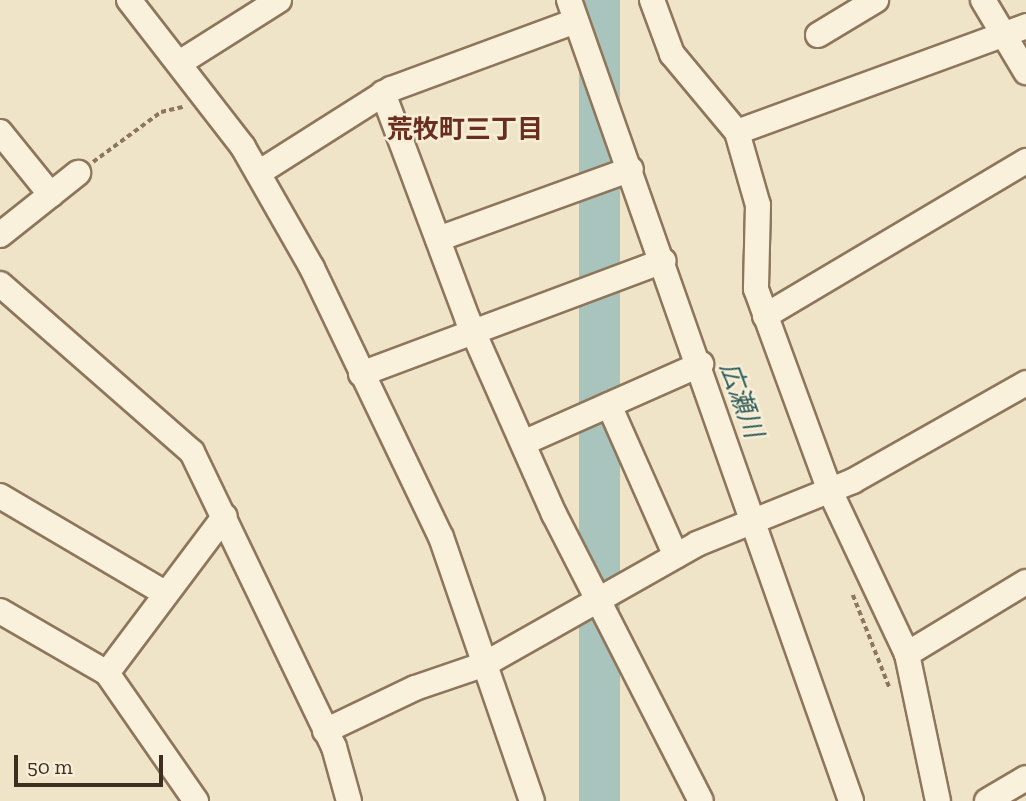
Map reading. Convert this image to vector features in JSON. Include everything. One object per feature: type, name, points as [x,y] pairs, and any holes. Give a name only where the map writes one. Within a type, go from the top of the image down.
[{"type":"street","points":[[129,0],[181,62],[260,172],[441,537],[532,801]]},
{"type":"street","points":[[181,62],[279,0]]},
{"type":"street","points":[[652,0],[675,59],[737,132],[758,205],[755,286],[830,491],[907,654],[938,801]]},
{"type":"street","points":[[818,35],[876,0]]},
{"type":"street","points":[[983,0],[1015,30],[1026,72]]},
{"type":"street","points":[[260,172],[383,93],[572,10],[759,519],[851,801]]},
{"type":"street","points":[[737,132],[1015,30]]},
{"type":"street","points":[[383,93],[473,332],[595,601],[701,801]]},
{"type":"street","points":[[0,132],[51,195]]},
{"type":"street","points":[[765,316],[1026,161]]},
{"type":"street","points":[[438,239],[631,169]]},
{"type":"street","points":[[0,235],[78,173]]},
{"type":"street","points":[[361,374],[664,261]]},
{"type":"street","points":[[0,284],[184,442],[225,516],[325,731],[349,801]]},
{"type":"street","points":[[523,443],[701,364]]},
{"type":"street","points":[[325,731],[415,688],[485,664],[676,556],[830,491],[1026,383]]},
{"type":"street","points":[[608,405],[676,556]]},
{"type":"street","points":[[0,496],[163,593]]},
{"type":"street","points":[[107,673],[163,593],[225,516]]},
{"type":"street","points":[[907,654],[1026,582]]},
{"type":"street","points":[[0,611],[107,673],[196,801]]},
{"type":"street","points":[[987,801],[1026,778]]},
{"type":"path","points":[[78,173],[168,107],[191,111]]},
{"type":"path","points":[[849,584],[893,697]]},
{"type":"water","points":[[579,0],[620,0],[620,801],[579,801]]},
{"type":"district","name":"荒牧町三丁目","points":[[465,130]]},
{"type":"water label","name":"広瀬川","points":[[741,400]]}]
